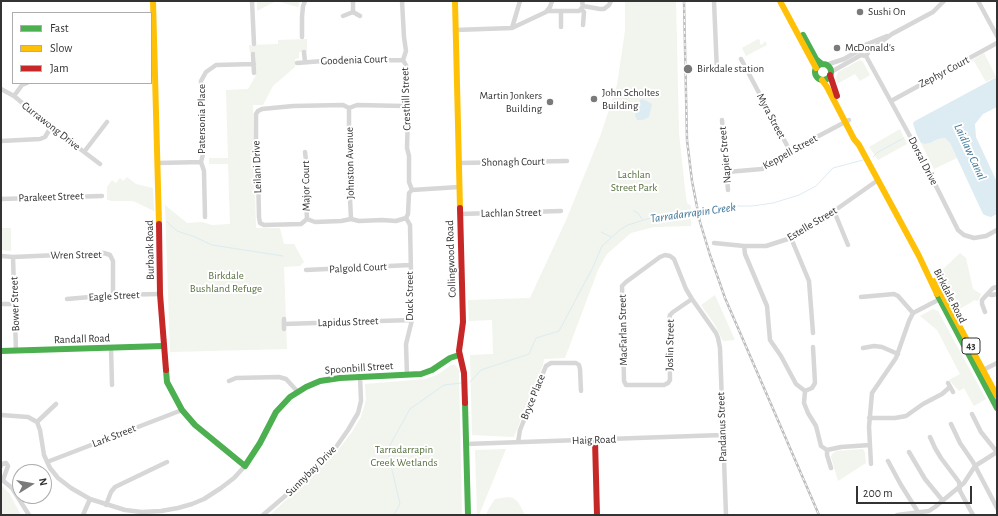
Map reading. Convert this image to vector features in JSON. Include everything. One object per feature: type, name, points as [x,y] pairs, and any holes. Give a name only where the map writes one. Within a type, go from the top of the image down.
[{"type":"street","name":"Burbank Road","points":[[153,1],[153,77],[158,163],[160,294],[163,346],[168,382],[182,410],[195,425],[245,466]]},
{"type":"street","points":[[252,1],[254,44]]},
{"type":"street","points":[[302,37],[302,17],[305,1]]},
{"type":"street","points":[[353,1],[353,12]]},
{"type":"street","name":"Cresthill Street","points":[[402,1],[406,51],[403,60],[407,67],[407,100],[404,106],[408,110],[406,148],[409,156],[409,182],[412,190],[409,193],[408,214],[406,218]]},
{"type":"street","name":"Collingwood Road","points":[[454,1],[463,311],[462,327],[458,346],[464,373],[468,515]]},
{"type":"street","points":[[512,28],[520,1]]},
{"type":"street","points":[[548,11],[552,1]]},
{"type":"street","points":[[582,5],[604,9],[611,1]]},
{"type":"street","points":[[714,1],[717,72]]},
{"type":"street","name":"43","points":[[780,1],[816,68],[816,76],[822,80]]},
{"type":"street","points":[[864,53],[861,46],[866,46],[892,34],[933,12],[944,1]]},
{"type":"street","points":[[978,1],[997,36]]},
{"type":"street","points":[[455,30],[512,28],[548,11],[579,11],[582,5]]},
{"type":"street","points":[[582,5],[584,12],[583,25]]},
{"type":"street","points":[[561,11],[561,27]]},
{"type":"street","points":[[343,16],[353,12]]},
{"type":"street","points":[[353,12],[360,16]]},
{"type":"street","name":"43","points":[[795,28],[802,34],[816,58],[829,68],[830,74]]},
{"type":"street","points":[[822,80],[827,79],[830,74],[892,34]]},
{"type":"street","name":"Zephyr Court","points":[[891,101],[997,43]]},
{"type":"street","name":"Dorsal Drive","points":[[866,46],[868,48],[864,53],[923,160],[958,230],[964,235],[974,238],[986,236],[997,230]]},
{"type":"street","name":"Goodenia Court","points":[[304,52],[305,62]]},
{"type":"street","points":[[816,68],[864,53]]},
{"type":"street","points":[[253,54],[254,73]]},
{"type":"street","name":"Goodenia Court","points":[[297,63],[349,59],[403,60]]},
{"type":"street","name":"Myra Street","points":[[741,59],[790,151]]},
{"type":"street","name":"Patersonia Place","points":[[205,217],[204,170],[201,162],[203,154],[201,81],[206,72],[216,65],[254,64]]},
{"type":"street","name":"Birkdale Road","points":[[830,74],[836,95],[854,139],[859,144],[919,256],[932,276],[981,371],[997,396]]},
{"type":"street","name":"Birkdale Road","points":[[822,80],[847,121]]},
{"type":"street","points":[[14,96],[22,85],[24,84]]},
{"type":"street","name":"Currawong Drive","points":[[1,89],[14,96],[51,127],[100,164]]},
{"type":"street","name":"Leilani Drive","points":[[404,106],[357,104],[349,108],[343,105],[293,106],[262,109],[256,114],[259,220],[264,225],[301,224],[307,219],[315,222],[351,219],[359,221],[396,221],[406,218]]},
{"type":"street","name":"Johnston Avenue","points":[[349,108],[349,130],[351,137],[351,167],[349,177],[351,219]]},
{"type":"street","name":"Napier Street","points":[[722,120],[728,190]]},
{"type":"street","name":"Keppell Street","points":[[727,172],[762,169],[790,151],[847,121]]},
{"type":"street","points":[[84,152],[107,122]]},
{"type":"street","points":[[1,141],[40,139],[45,137],[51,127]]},
{"type":"street","name":"Major Court","points":[[306,152],[307,219]]},
{"type":"street","name":"Shonagh Court","points":[[459,163],[567,161]]},
{"type":"street","points":[[158,163],[201,162]]},
{"type":"street","name":"Estelle Street","points":[[714,243],[744,246],[766,246],[791,238],[834,211],[878,180]]},
{"type":"street","points":[[412,190],[459,188]]},
{"type":"street","name":"Parakeet Street","points":[[1,199],[102,196]]},
{"type":"street","name":"Lachlan Street","points":[[460,214],[561,211]]},
{"type":"street","points":[[834,211],[848,245]]},
{"type":"street","name":"Duck Street","points":[[406,218],[410,225],[412,320],[406,344],[407,375]]},
{"type":"street","points":[[791,238],[809,281],[814,334]]},
{"type":"street","points":[[744,246],[745,254],[767,306],[770,340],[781,356],[796,384],[805,391]]},
{"type":"street","name":"Wren Street","points":[[1,256],[13,257],[104,253],[110,255],[114,261],[113,295]]},
{"type":"street","name":"MacFarlan Street","points":[[626,385],[624,381],[622,286],[665,254],[674,259],[686,289],[718,338]]},
{"type":"street","name":"Bower Street","points":[[13,257],[16,350]]},
{"type":"street","name":"Palgold Court","points":[[306,270],[410,266]]},
{"type":"street","points":[[985,312],[982,300],[993,288],[997,286]]},
{"type":"street","name":"Eagle Street","points":[[67,299],[113,295],[160,294]]},
{"type":"street","points":[[861,297],[894,294],[898,296],[913,313]]},
{"type":"street","points":[[989,294],[997,294]]},
{"type":"street","points":[[871,464],[869,418],[872,393],[898,354],[913,313],[942,298]]},
{"type":"street","name":"Joslin Street","points":[[626,385],[664,385],[668,383],[670,380],[670,315],[692,299]]},
{"type":"street","points":[[1,304],[15,304]]},
{"type":"street","name":"Lapidus Street","points":[[284,324],[412,320]]},
{"type":"street","name":"Pandanus Street","points":[[718,338],[720,348],[726,515]]},
{"type":"street","name":"Randall Road","points":[[1,351],[163,346]]},
{"type":"street","points":[[863,348],[874,346],[882,347],[898,354]]},
{"type":"street","points":[[805,391],[812,388],[815,383],[813,347]]},
{"type":"street","points":[[111,348],[112,385]]},
{"type":"street","name":"Spoonbill Street","points":[[37,422],[40,430],[42,449],[47,462],[58,478],[71,488],[90,499],[125,510],[142,512],[161,511],[178,508],[204,499],[234,478],[245,466],[260,443],[276,412],[284,402],[298,392],[315,383],[325,380],[360,376],[421,374],[432,370],[450,358],[460,355]]},
{"type":"street","name":"Bryce Place","points":[[518,442],[520,430],[546,366],[551,363],[576,363],[579,365],[581,391]]},
{"type":"street","points":[[981,371],[997,363]]},
{"type":"street","name":"Birkdale Road","points":[[981,371],[997,408]]},
{"type":"street","name":"Sunnybay Drive","points":[[263,515],[312,473],[334,450],[348,430],[358,413],[361,401],[360,376]]},
{"type":"street","points":[[229,380],[236,378],[279,377],[286,379],[298,392]]},
{"type":"street","points":[[869,418],[896,418],[906,416],[923,404],[942,394],[949,385],[953,392]]},
{"type":"street","points":[[805,391],[804,403],[816,426],[821,446],[827,450],[841,447],[870,445]]},
{"type":"street","points":[[1,415],[28,418],[37,422],[56,404]]},
{"type":"street","name":"Lark Street","points":[[47,462],[182,410]]},
{"type":"street","points":[[897,515],[918,512],[929,513],[964,483],[975,466],[996,453],[981,432],[972,414]]},
{"type":"street","points":[[951,424],[960,443],[975,466],[997,508]]},
{"type":"street","name":"Haig Road","points":[[466,444],[722,435]]},
{"type":"street","points":[[930,436],[936,451],[959,482],[960,491],[973,515]]},
{"type":"street","points":[[595,440],[597,515]]},
{"type":"street","points":[[827,450],[831,468]]},
{"type":"street","points":[[910,452],[925,479],[943,501]]},
{"type":"street","points":[[888,461],[918,512]]},
{"type":"street","points":[[106,505],[111,492],[115,487],[166,462]]},
{"type":"street","points":[[1,466],[2,464],[6,463],[8,466],[2,480],[12,488],[29,515]]},
{"type":"street","points":[[83,515],[90,499]]},
{"type":"green space","points":[[257,1],[276,1],[257,11]]},
{"type":"green space","points":[[276,1],[300,1],[298,7]]},
{"type":"green space","name":"Lachlan Street Park","points":[[625,1],[676,1],[679,133],[687,203],[691,206],[691,226],[654,227],[631,233],[607,254],[598,270],[565,358],[544,359],[543,365],[514,437],[472,435],[470,355],[493,354],[492,320],[469,321],[468,300],[530,298],[567,218],[601,134],[617,85],[625,31]]},
{"type":"green space","name":"Birkdale Bushland Refuge","points":[[307,39],[307,52],[299,52],[299,58],[295,59],[295,67],[273,86],[263,105],[253,105],[254,155],[250,155],[251,157],[254,157],[256,228],[280,228],[284,244],[294,244],[304,262],[300,266],[284,267],[287,349],[170,352],[165,205],[187,223],[202,222],[212,225],[230,224],[228,164],[209,164],[209,158],[228,158],[226,90],[248,89],[255,77],[256,54],[250,53],[249,45],[278,44],[278,40]]},
{"type":"green space","points":[[758,39],[760,40],[760,44],[762,45],[765,41],[767,45],[746,56],[742,48]]},
{"type":"green space","points":[[984,53],[996,77],[986,82],[974,61],[971,61]]},
{"type":"green space","points":[[860,60],[863,62],[870,75],[860,81],[855,74],[837,84],[836,77],[838,72]]},
{"type":"green space","points":[[900,129],[907,144],[878,160],[869,147]]},
{"type":"green space","points":[[945,138],[950,143],[957,158],[934,169],[921,143],[930,143],[938,139]]},
{"type":"green space","points":[[127,177],[136,184],[153,188],[154,211],[133,201],[107,200],[107,187],[112,180],[116,183],[120,178],[123,181]]},
{"type":"green space","points":[[1,228],[11,228],[11,251],[1,250]]},
{"type":"green space","points":[[960,253],[966,258],[973,289],[981,294],[978,301],[975,300],[958,310],[939,273]]},
{"type":"green space","points":[[715,295],[735,340],[723,341],[715,325],[701,305]]},
{"type":"green space","points":[[933,309],[938,311],[986,399],[974,406],[964,388],[959,391],[949,380],[960,374],[937,330],[920,316]]},
{"type":"green space","name":"Tarradarrapin Creek Wetlands","points":[[451,365],[455,365],[459,370],[462,515],[270,515],[336,453],[352,432],[361,417],[366,400],[365,384],[425,379],[437,375]]},
{"type":"green space","points":[[506,449],[479,515],[477,515],[475,450]]},
{"type":"green space","points":[[863,449],[866,463],[838,481],[831,457],[832,454],[836,451]]},
{"type":"green space","points":[[1,485],[9,493],[12,498],[12,504],[15,504],[21,515],[1,515]]},
{"type":"green space","points":[[508,497],[513,498],[518,502],[525,515],[486,515],[495,499]]},
{"type":"water","name":"Laidlaw Canal","points":[[997,77],[997,107],[983,114],[975,124],[976,137],[997,182],[997,214],[991,217],[983,214],[950,143],[945,138],[938,139],[930,143],[921,143],[913,123]]},
{"type":"water","points":[[641,99],[652,104],[649,117],[643,120],[637,120],[635,115]]},
{"type":"waterway","name":"Tarradarrapin Creek","points":[[873,157],[878,152],[904,138]]},
{"type":"waterway","name":"Tarradarrapin Creek","points":[[470,382],[481,370],[529,354],[536,338],[559,331],[592,269],[602,246],[621,229],[628,225],[650,218],[682,216],[728,206],[752,206],[773,203],[799,195],[816,186],[833,168],[863,160]]},
{"type":"waterway","points":[[634,211],[638,213],[642,219]]},
{"type":"waterway","points":[[167,222],[177,231],[212,245],[283,256]]},
{"type":"waterway","points":[[601,232],[611,237]]},
{"type":"waterway","name":"Tarradarrapin Creek","points":[[394,515],[400,504],[389,457],[390,445],[410,409],[444,385],[461,383]]},
{"type":"railway","points":[[684,1],[687,140],[692,181],[700,222],[725,298],[819,515]]},
{"type":"traffic: fast","points":[[803,35],[816,59],[822,64]]},
{"type":"traffic: fast","points":[[823,64],[829,66],[831,72],[829,78],[823,80],[817,78],[815,72],[817,66],[823,64]]},
{"type":"traffic: fast","points":[[937,294],[997,408]]},
{"type":"traffic: fast","points":[[1,351],[163,346]]},
{"type":"traffic: fast","points":[[166,370],[167,382],[182,410],[195,425],[245,466],[260,443],[276,412],[290,397],[306,387],[320,381],[340,378],[421,374],[432,370],[450,358],[459,355]]},
{"type":"traffic: fast","points":[[465,403],[468,515]]},
{"type":"traffic: slow","points":[[153,1],[159,224]]},
{"type":"traffic: slow","points":[[455,1],[460,208]]},
{"type":"traffic: slow","points":[[780,1],[816,68]]},
{"type":"traffic: slow","points":[[822,80],[919,256],[937,294]]},
{"type":"traffic: slow","points":[[935,281],[997,396]]},
{"type":"traffic: jam","points":[[830,75],[837,96]]},
{"type":"traffic: jam","points":[[460,208],[463,322],[459,351],[464,373],[465,403]]},
{"type":"traffic: jam","points":[[159,224],[160,294],[166,370]]},
{"type":"traffic: jam","points":[[595,440],[597,515]]},
{"type":"place","name":"Sushi On","points":[[860,12]]},
{"type":"place","name":"McDonald's","points":[[837,48]]},
{"type":"place","name":"Birkdale station","points":[[688,69]]},
{"type":"place","name":"John Scholtes Building","points":[[594,99]]},
{"type":"place","name":"Martin Jonkers Building","points":[[550,102]]}]
